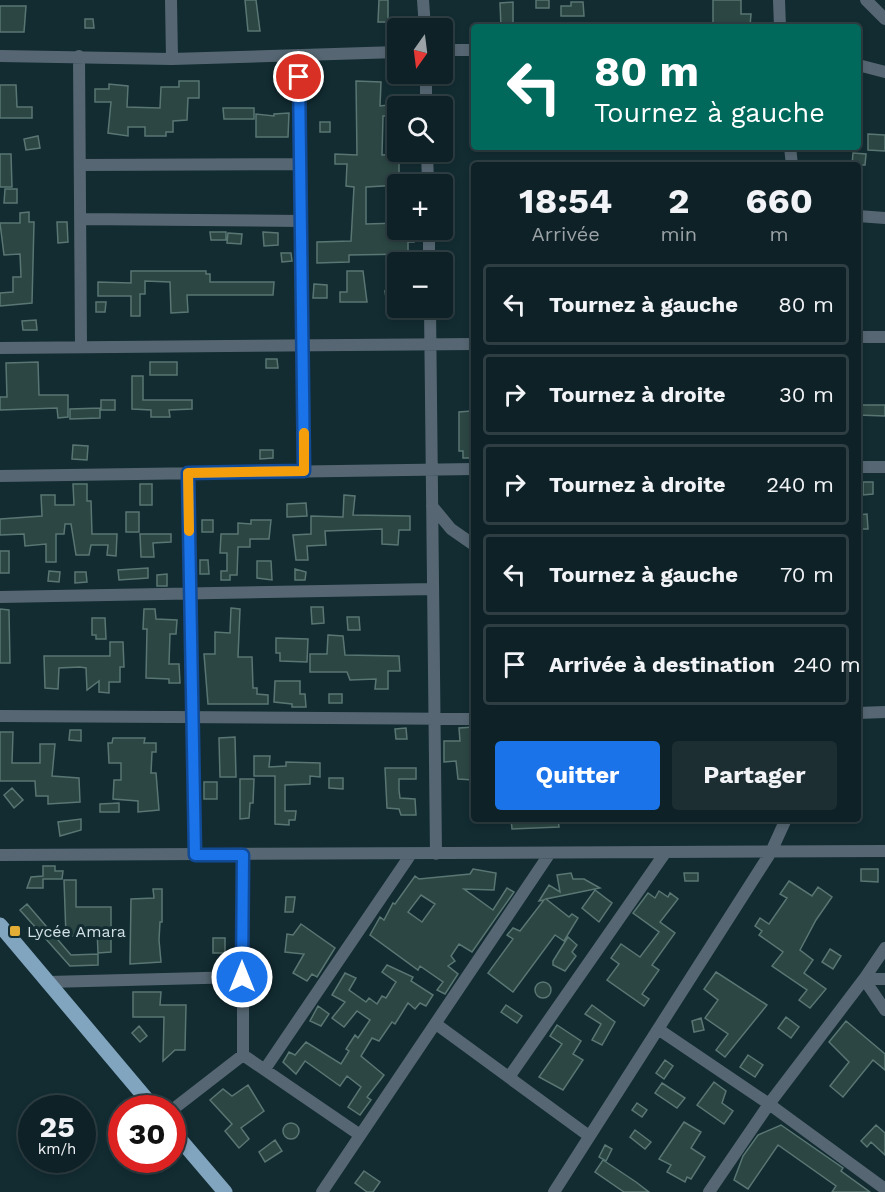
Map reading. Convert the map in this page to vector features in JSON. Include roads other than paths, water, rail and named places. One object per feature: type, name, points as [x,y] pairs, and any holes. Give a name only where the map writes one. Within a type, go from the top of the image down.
[{"type":"main road","points":[[0,925],[143,1095]]},
{"type":"main road","points":[[186,1146],[225,1192]]},
{"type":"street","points":[[171,0],[172,59]]},
{"type":"street","points":[[423,0],[424,18]]},
{"type":"street","points":[[779,0],[780,24]]},
{"type":"street","points":[[866,0],[885,19]]},
{"type":"street","points":[[453,50],[471,50]]},
{"type":"street","points":[[0,56],[172,59],[387,52]]},
{"type":"street","points":[[298,55],[304,471]]},
{"type":"street","points":[[79,57],[81,347]]},
{"type":"street","points":[[861,66],[885,72]]},
{"type":"street","points":[[80,165],[300,164]]},
{"type":"street","points":[[861,216],[885,218]]},
{"type":"street","points":[[80,219],[301,221]]},
{"type":"street","points":[[429,318],[436,854]]},
{"type":"street","points":[[861,337],[885,337]]},
{"type":"street","points":[[0,348],[471,344]]},
{"type":"street","points":[[861,467],[885,467]]},
{"type":"street","points":[[0,476],[471,469]]},
{"type":"street","points":[[188,473],[195,855]]},
{"type":"street","points":[[432,506],[451,529],[471,543]]},
{"type":"street","points":[[0,597],[433,589]]},
{"type":"street","points":[[861,713],[885,712]]},
{"type":"street","points":[[0,717],[471,719]]},
{"type":"street","points":[[554,1192],[771,852],[785,822]]},
{"type":"street","points":[[0,854],[243,855],[885,851]]},
{"type":"street","points":[[322,1192],[550,853]]},
{"type":"street","points":[[509,1077],[665,853]]},
{"type":"street","points":[[265,1069],[411,854]]},
{"type":"street","points":[[243,855],[243,1055]]},
{"type":"street","points":[[709,1192],[769,1104],[885,948]]},
{"type":"street","points":[[48,982],[242,977]]},
{"type":"street","points":[[864,979],[885,979]]},
{"type":"street","points":[[864,979],[885,1010]]},
{"type":"street","points":[[436,1024],[590,1136]]},
{"type":"street","points":[[658,1029],[769,1104],[885,1189]]},
{"type":"street","points":[[243,1055],[360,1135]]},
{"type":"street","points":[[186,1099],[243,1055]]},
{"type":"place","name":"Lycée Amara","points":[[15,931]]}]
